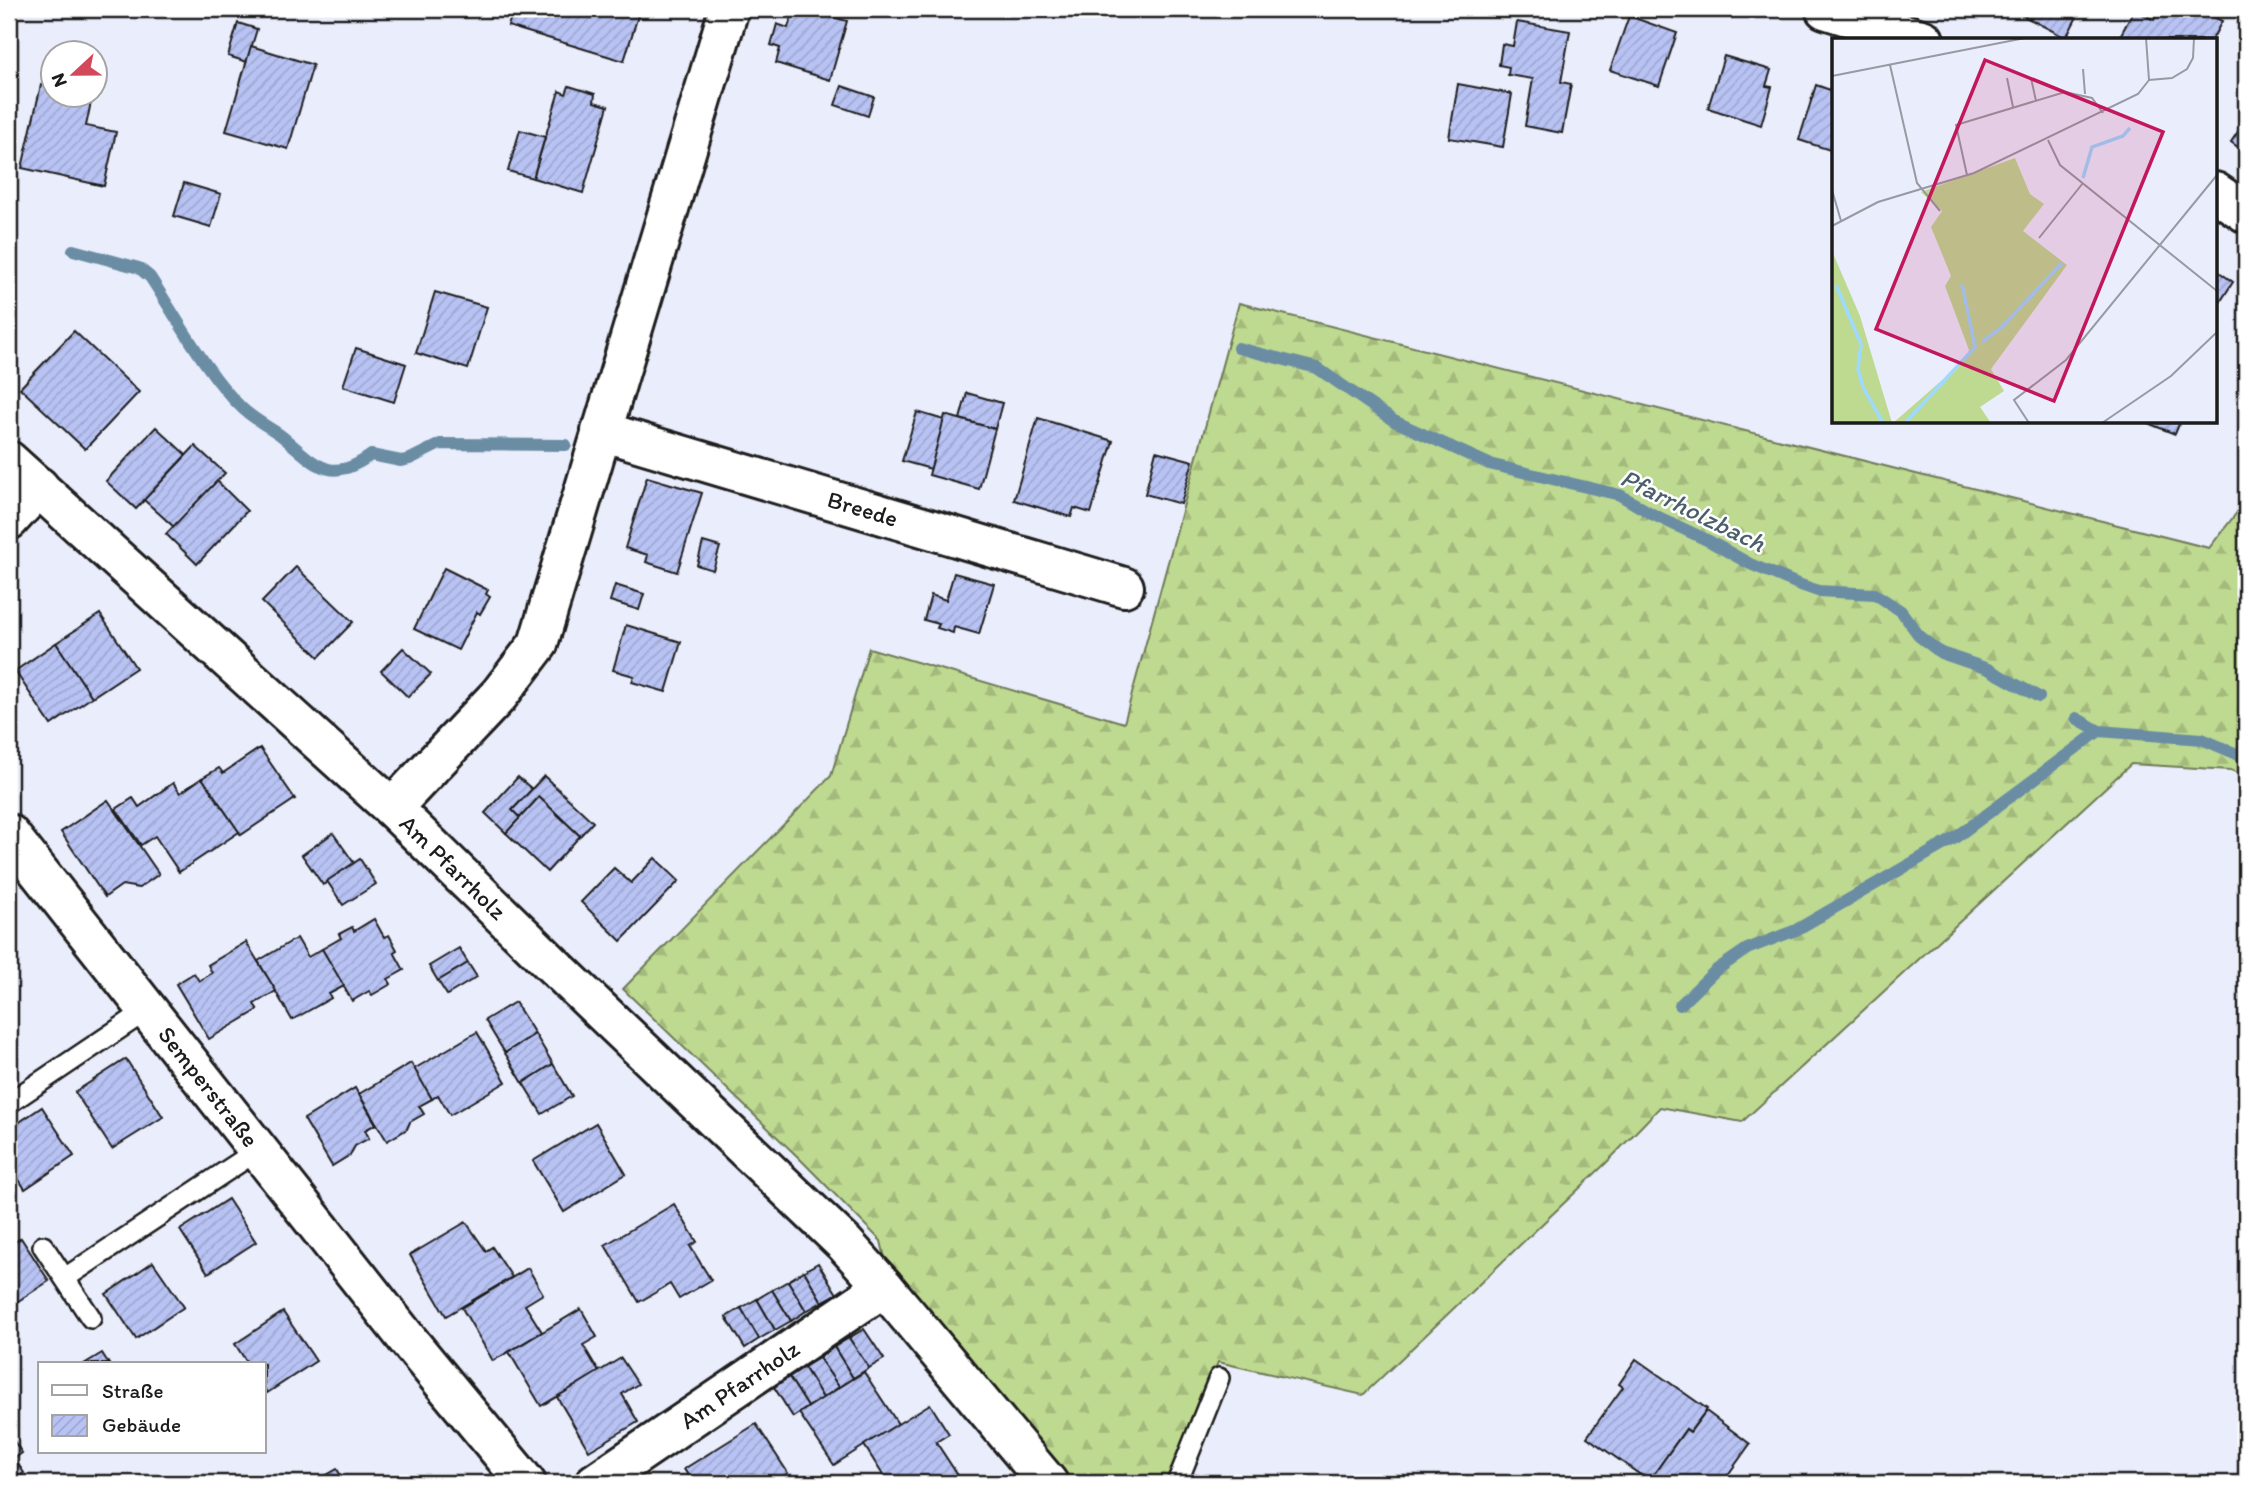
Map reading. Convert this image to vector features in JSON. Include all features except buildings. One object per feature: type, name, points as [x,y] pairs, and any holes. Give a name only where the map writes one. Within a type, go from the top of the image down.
[{"type":"street","points":[[392,807],[499,695],[538,645],[729,9]]},
{"type":"street","points":[[1825,9],[1918,38]]},
{"type":"street","points":[[2216,193],[2246,213]]},
{"type":"street","name":"Breede","points":[[601,431],[1124,587]]},
{"type":"street","name":"Am Pfarrholz","points":[[9,461],[392,807],[845,1244],[1048,1483]]},
{"type":"street","points":[[9,520],[39,487]]},
{"type":"street","name":"Semperstraße","points":[[9,834],[407,1339],[526,1483]]},
{"type":"street","name":"Am Pfarrholz","points":[[595,1483],[884,1287]]},
{"type":"lane","points":[[9,1102],[147,1010]]},
{"type":"lane","points":[[65,1278],[258,1150]]},
{"type":"lane","points":[[43,1246],[91,1318]]},
{"type":"lane","points":[[1177,1483],[1219,1378]]},
{"type":"green space","points":[[1239,303],[2209,548],[2246,501],[2246,777],[2231,770],[2131,764],[1742,1122],[1660,1107],[1606,1163],[1363,1395],[1218,1362],[1169,1483],[1067,1483],[973,1369],[889,1275],[881,1241],[623,989],[831,776],[869,648],[1124,723]]},
{"type":"waterway","points":[[73,250],[139,268],[150,277],[205,364],[230,396],[247,413],[322,467],[343,469],[371,455],[401,461],[440,444],[566,445]]},
{"type":"waterway","name":"Pfarrholzbach","points":[[1238,348],[1317,368],[1394,421],[1489,464],[1620,495],[1750,564],[1798,584],[1818,591],[1875,594],[1901,611],[1920,637],[1941,653],[1988,669],[2039,697]]},
{"type":"waterway","name":"Pfarrholzbach","points":[[2076,718],[2099,731],[2202,739],[2246,758]]},
{"type":"waterway","points":[[1680,1005],[1715,971],[1747,949],[1796,930],[1955,838],[2099,731]]}]
